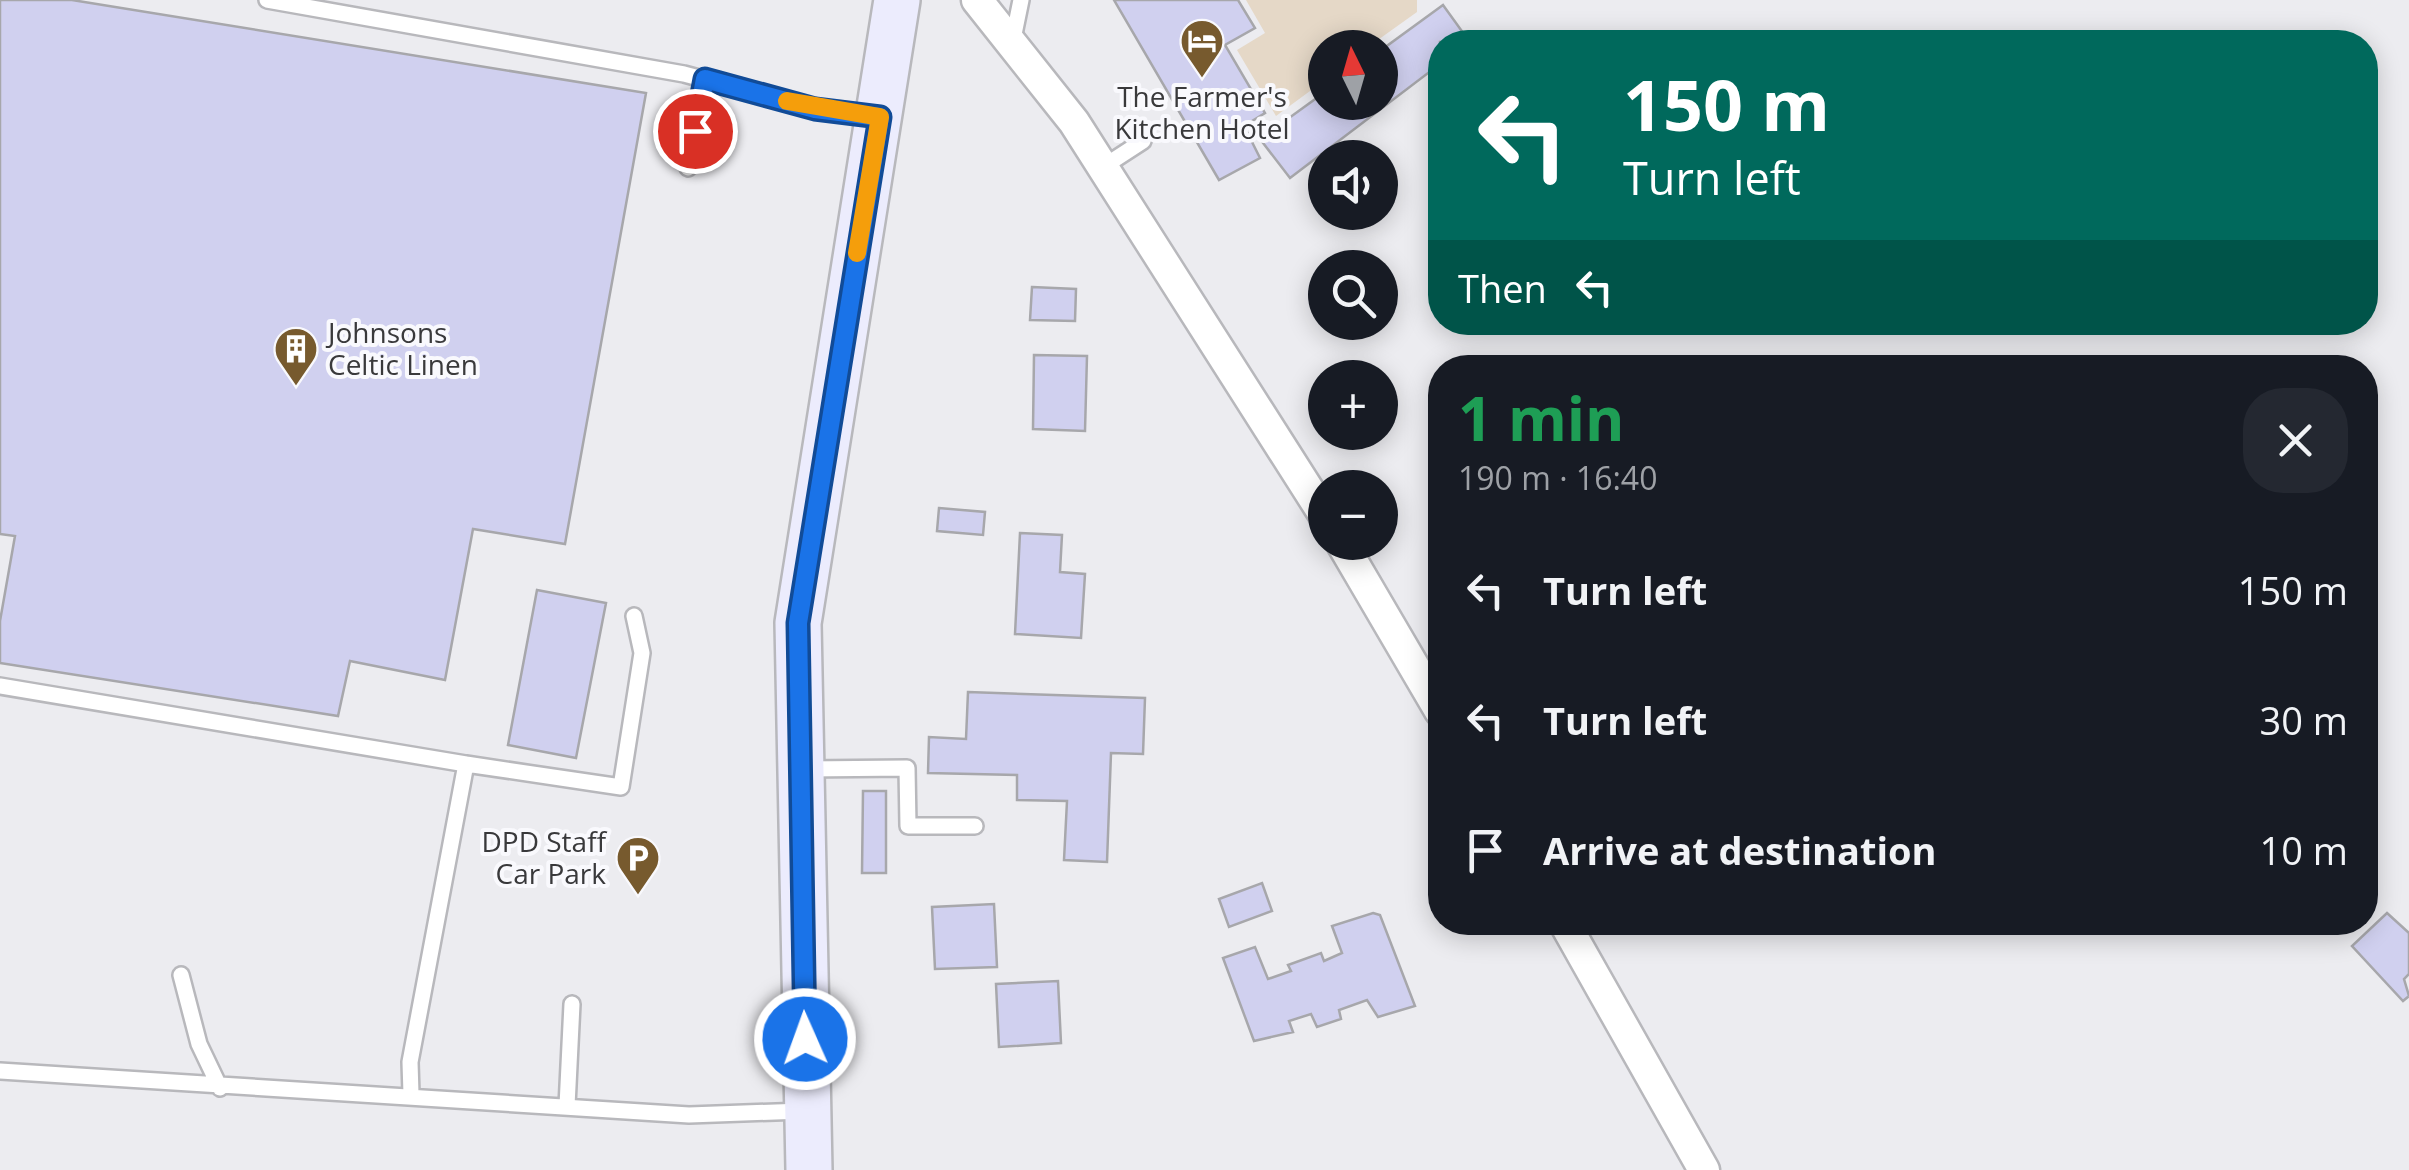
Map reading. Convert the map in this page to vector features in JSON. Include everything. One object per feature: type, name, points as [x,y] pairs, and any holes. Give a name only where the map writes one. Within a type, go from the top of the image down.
[{"type":"main road","points":[[810,1170],[798,623],[897,0]]},
{"type":"street","points":[[977,0],[1074,122],[1308,489]]},
{"type":"street","points":[[1352,560],[1428,691]]},
{"type":"street","points":[[1571,935],[1704,1170]]},
{"type":"lane","points":[[266,0],[705,79],[815,109],[880,117]]},
{"type":"lane","points":[[1012,44],[1021,0]]},
{"type":"lane","points":[[688,168],[705,79]]},
{"type":"lane","points":[[1103,167],[1143,141]]},
{"type":"lane","points":[[0,686],[621,787],[642,653],[634,616]]},
{"type":"lane","points":[[411,1094],[410,1062],[466,764]]},
{"type":"lane","points":[[801,770],[907,768],[908,826],[975,826]]},
{"type":"lane","points":[[181,975],[199,1044],[220,1088]]},
{"type":"lane","points":[[567,1106],[572,1004]]},
{"type":"lane","points":[[0,1071],[220,1088],[411,1094],[689,1116],[807,1110]]},
{"type":"shaded area","points":[[1246,0],[1417,0],[1417,12],[1392,30],[1308,30],[1308,92],[1276,116],[1237,50],[1265,33]]},
{"type":"building","name":"Johnsons Celtic Linen","points":[[0,0],[72,0],[646,93],[565,544],[473,529],[445,680],[350,661],[338,716],[0,663],[0,621],[15,536],[0,534]]},
{"type":"building","name":"The Farmer's Kitchen Hotel","points":[[1114,0],[1238,0],[1255,28],[1225,45],[1265,113],[1244,126],[1260,158],[1219,180]]},
{"type":"building","points":[[1443,5],[1461,30],[1428,30],[1428,73],[1398,96],[1398,38]]},
{"type":"building","points":[[1308,104],[1308,120],[1366,120],[1340,140],[1308,140],[1308,164],[1290,178],[1260,139]]},
{"type":"building","points":[[1032,287],[1076,289],[1075,321],[1030,320]]},
{"type":"building","points":[[1034,355],[1087,356],[1085,431],[1033,429]]},
{"type":"building","points":[[939,508],[985,512],[983,535],[937,531]]},
{"type":"building","points":[[1020,533],[1062,535],[1060,572],[1085,574],[1081,638],[1015,634]]},
{"type":"building","points":[[537,590],[606,603],[576,758],[508,745]]},
{"type":"building","points":[[968,692],[1145,698],[1143,754],[1111,753],[1107,862],[1064,860],[1067,801],[1017,800],[1017,775],[928,773],[929,737],[966,739]]},
{"type":"building","points":[[863,791],[886,791],[886,873],[862,873]]},
{"type":"building","points":[[1262,883],[1272,911],[1229,927],[1219,899]]},
{"type":"building","points":[[994,904],[997,967],[935,969],[932,907]]},
{"type":"building","points":[[1373,913],[1380,915],[1415,1006],[1378,1017],[1367,1000],[1339,1010],[1341,1019],[1317,1027],[1311,1014],[1289,1021],[1293,1032],[1254,1041],[1223,958],[1255,947],[1268,979],[1291,971],[1288,965],[1321,953],[1324,961],[1342,953],[1332,926]]},
{"type":"building","points":[[2387,913],[2409,933],[2409,974],[2404,979],[2409,996],[2403,1001],[2352,946],[2364,935],[2378,935],[2378,921]]},
{"type":"building","points":[[1058,981],[1061,1043],[999,1047],[996,984]]},
{"type":"slow traffic","points":[[787,101],[815,109],[880,117],[857,253]]},
{"type":"place","name":"The Farmer's Kitchen Hotel","points":[[1202,79]]},
{"type":"place","name":"Johnsons Celtic Linen","points":[[296,387]]},
{"type":"place","name":"DPD Staff Car Park","points":[[638,896]]},
{"type":"route","points":[[695,131],[705,79],[815,109],[880,117],[798,623],[805,1039]]}]
